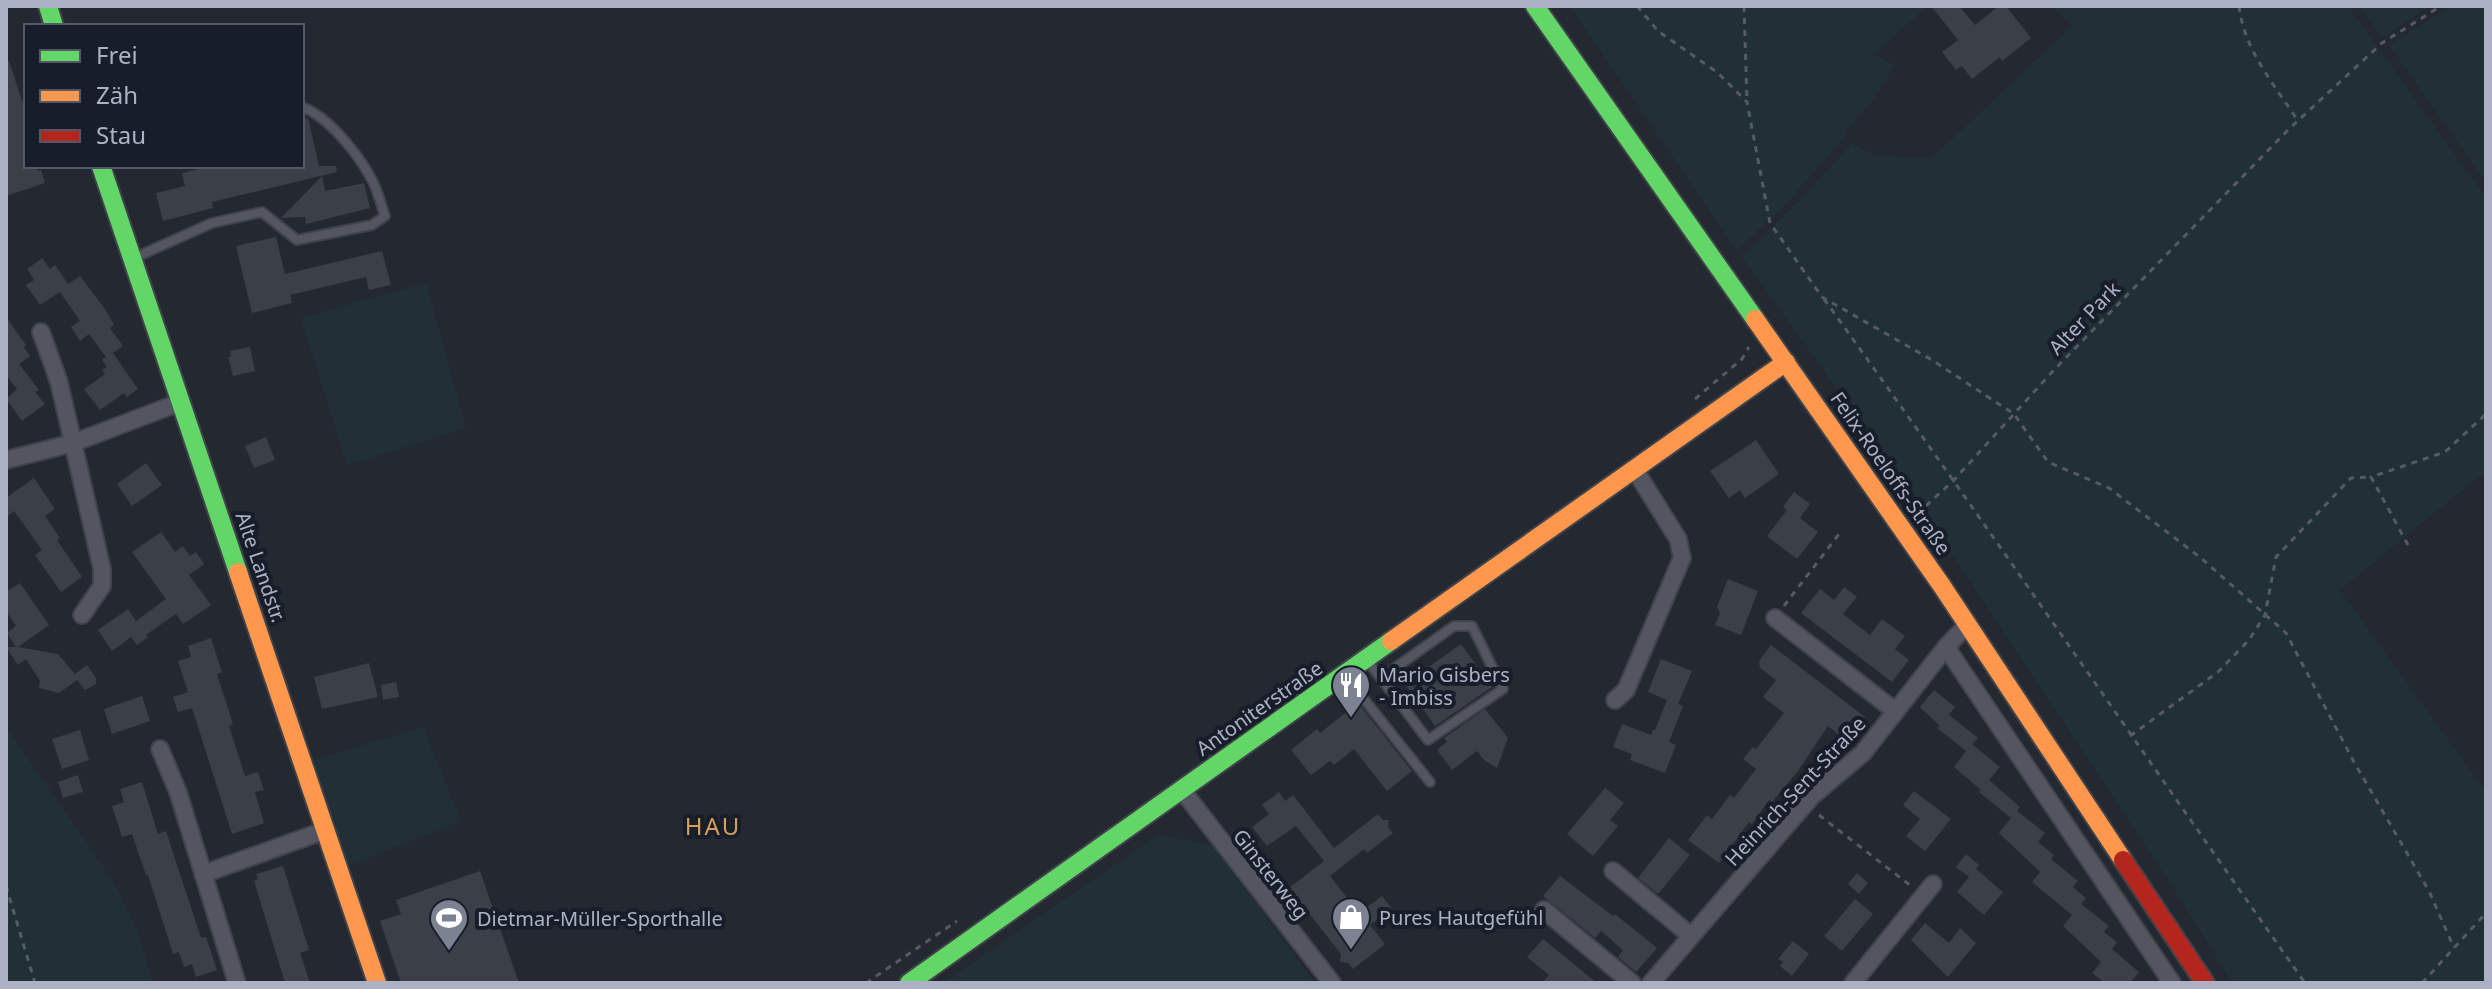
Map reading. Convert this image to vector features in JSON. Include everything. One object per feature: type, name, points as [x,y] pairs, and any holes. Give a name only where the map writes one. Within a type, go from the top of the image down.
[{"type":"street","name":"Felix-Roeloffs-Straße","points":[[1535,6],[1968,624],[2197,980]]},
{"type":"street","name":"Alte Landstr.","points":[[102,168],[377,983]]},
{"type":"street","points":[[41,332],[59,382],[102,569],[102,586],[82,615]]},
{"type":"street","name":"Antoniterstraße","points":[[909,983],[1786,362]]},
{"type":"street","points":[[6,460],[73,443],[181,402]]},
{"type":"street","points":[[1615,700],[1626,690],[1682,558],[1678,539],[1635,470]]},
{"type":"street","name":"Heinrich-Sent-Straße","points":[[1775,618],[1895,711]]},
{"type":"street","name":"Heinrich-Sent-Straße","points":[[1651,983],[1812,796],[1863,753],[1946,647],[1968,624]]},
{"type":"street","points":[[1946,647],[2172,983]]},
{"type":"street","points":[[160,749],[178,792],[237,983]]},
{"type":"street","name":"Ginsterweg","points":[[1181,789],[1332,983]]},
{"type":"street","points":[[203,874],[326,830]]},
{"type":"street","points":[[1613,871],[1691,936]]},
{"type":"street","points":[[1853,983],[1928,890]]},
{"type":"street","points":[[1544,910],[1632,983]]},
{"type":"lane","points":[[133,258],[212,223],[262,212],[297,240],[372,225],[385,216],[372,180],[341,137],[316,112],[304,108]]},
{"type":"lane","points":[[1366,659],[1428,740],[1503,689],[1472,626],[1454,626],[1381,678]]},
{"type":"lane","points":[[1344,674],[1430,782]]},
{"type":"path","points":[[1637,6],[1658,31],[1718,73],[1747,102]]},
{"type":"path","points":[[1744,6],[1747,102],[1770,223],[1954,480],[2305,983]]},
{"type":"path","points":[[2239,6],[2241,29],[2252,52],[2298,121]]},
{"type":"path","name":"Alter Park","points":[[1902,527],[1954,480],[2053,371],[2288,130],[2382,43],[2441,6]]},
{"type":"path","points":[[1822,297],[1932,360],[2014,414],[2048,462],[2109,488],[2201,558],[2286,633],[2354,762],[2429,891],[2454,948]]},
{"type":"path","points":[[2130,736],[2218,672],[2249,640],[2265,615],[2276,557],[2351,478],[2371,477],[2445,452],[2486,414]]},
{"type":"path","points":[[2371,477],[2408,545]]},
{"type":"path","points":[[1775,618],[1839,534]]},
{"type":"path","points":[[1812,796],[1819,816],[1928,890]]},
{"type":"path","points":[[6,886],[35,983]]},
{"type":"path","points":[[2422,983],[2486,913]]},
{"type":"shaded area","points":[[1570,6],[1923,6],[1924,9],[1874,54],[1895,65],[1872,102],[1844,133],[1846,136],[1793,196],[1737,251]]},
{"type":"shaded area","points":[[2055,6],[2348,6],[2486,198],[2486,471],[2340,590],[2486,792],[2486,983],[2232,983],[2180,898],[1910,490],[1742,257],[1852,143],[1874,155],[1931,159],[2072,26]]},
{"type":"shaded area","points":[[2359,6],[2431,6],[2382,37]]},
{"type":"shaded area","points":[[2451,6],[2486,6],[2486,182],[2389,45]]},
{"type":"shaded area","points":[[426,283],[466,428],[347,465],[301,318]]},
{"type":"shaded area","points":[[6,727],[114,882],[138,933],[153,983],[6,983]]},
{"type":"shaded area","points":[[423,727],[461,821],[348,866],[314,760]]},
{"type":"shaded area","points":[[1158,835],[1212,845],[1315,983],[943,983]]},
{"type":"building","points":[[1931,6],[1959,6],[1975,25],[1999,6],[2006,6],[2031,38],[1972,79],[1962,66],[1956,70],[1942,52],[1958,40]]},
{"type":"building","points":[[6,61],[9,61],[24,107],[24,168],[41,170],[45,183],[6,196]]},
{"type":"building","points":[[308,118],[319,166],[336,166],[337,172],[212,202],[213,208],[163,221],[156,193],[185,186],[182,173],[203,168],[304,168],[304,119]]},
{"type":"building","points":[[322,176],[325,191],[364,183],[370,208],[306,224],[305,217],[281,218]]},
{"type":"building","points":[[276,237],[285,274],[382,251],[391,285],[369,290],[366,277],[290,295],[292,303],[252,313],[236,246]]},
{"type":"building","points":[[42,258],[50,269],[55,265],[68,284],[80,276],[105,309],[114,325],[110,328],[123,346],[113,353],[138,389],[127,397],[124,393],[100,410],[84,389],[105,374],[102,370],[107,367],[102,360],[106,357],[89,334],[80,341],[71,327],[80,321],[60,292],[40,305],[26,285],[34,280],[27,269]]},
{"type":"building","points":[[6,317],[30,356],[19,364],[39,390],[35,392],[45,404],[22,421],[6,399],[17,389],[6,375]]},
{"type":"building","points":[[250,347],[255,371],[233,376],[228,357],[231,357],[230,351]]},
{"type":"building","points":[[266,437],[275,460],[254,468],[245,446]]},
{"type":"building","points":[[1756,440],[1779,474],[1745,498],[1740,490],[1729,498],[1710,471]]},
{"type":"building","points":[[146,463],[162,485],[132,506],[117,484]]},
{"type":"building","points":[[34,478],[55,509],[45,516],[82,577],[61,592],[35,555],[42,550],[14,511],[6,517],[6,498]]},
{"type":"building","points":[[1794,492],[1810,504],[1800,518],[1818,532],[1797,559],[1767,536],[1787,510],[1783,507]]},
{"type":"building","points":[[161,532],[175,552],[183,546],[190,556],[196,552],[204,564],[189,575],[211,605],[183,624],[176,614],[137,645],[131,637],[112,651],[98,630],[128,609],[136,621],[166,599],[132,552]]},
{"type":"building","points":[[1728,579],[1758,591],[1741,635],[1715,625],[1720,613],[1717,607]]},
{"type":"building","points":[[20,583],[49,625],[18,647],[58,654],[75,674],[87,665],[96,678],[96,684],[85,690],[77,680],[59,693],[39,688],[40,681],[26,659],[18,665],[6,647],[16,647],[7,633],[16,626],[6,611],[6,592]]},
{"type":"building","points":[[1844,587],[1857,597],[1843,614],[1870,635],[1882,619],[1905,636],[1895,649],[1909,660],[1892,682],[1801,613],[1820,589],[1834,600]]},
{"type":"building","points":[[211,638],[222,672],[217,674],[233,724],[229,726],[245,776],[258,772],[264,790],[255,792],[264,823],[232,834],[192,708],[178,712],[173,697],[188,692],[178,661],[191,657],[188,646]]},
{"type":"building","points":[[1461,644],[1492,687],[1435,726],[1405,684]]},
{"type":"building","points":[[1771,645],[1865,717],[1847,741],[1828,726],[1798,771],[1772,802],[1769,800],[1752,824],[1749,822],[1719,863],[1688,840],[1707,815],[1712,819],[1730,795],[1734,798],[1756,769],[1743,759],[1753,747],[1756,749],[1784,713],[1763,697],[1776,680],[1760,668],[1759,661]]},
{"type":"building","points":[[1661,659],[1692,671],[1678,704],[1683,706],[1669,742],[1676,745],[1665,773],[1630,760],[1632,754],[1613,747],[1622,724],[1651,735],[1655,730],[1667,700],[1648,692]]},
{"type":"building","points":[[369,663],[378,697],[322,709],[314,677]]},
{"type":"building","points":[[396,682],[399,697],[383,700],[381,685]]},
{"type":"building","points":[[1934,690],[1955,707],[1949,715],[1978,738],[1972,744],[2000,767],[1989,780],[2020,807],[2017,811],[2045,833],[2038,842],[2054,855],[2051,859],[2078,881],[2073,887],[2086,898],[2081,904],[2109,926],[2104,932],[2117,942],[2112,949],[2139,972],[2130,983],[2105,983],[2092,973],[2101,962],[2063,926],[2072,915],[2032,882],[2040,872],[1999,833],[2011,818],[1954,767],[1966,751],[1937,728],[1940,726],[1920,707]]},
{"type":"building","points":[[142,696],[150,721],[112,734],[104,709]]},
{"type":"building","points":[[1358,703],[1412,771],[1387,791],[1354,749],[1334,765],[1330,761],[1311,775],[1291,750],[1317,729],[1320,733]]},
{"type":"building","points":[[1485,709],[1508,738],[1497,768],[1477,751],[1452,770],[1437,750],[1447,742],[1444,738]]},
{"type":"building","points":[[80,730],[89,760],[62,769],[52,739]]},
{"type":"building","points":[[78,775],[83,792],[63,798],[58,782]]},
{"type":"building","points":[[142,782],[158,834],[166,831],[201,938],[206,937],[217,970],[196,977],[192,964],[184,967],[179,952],[173,954],[132,834],[122,837],[112,806],[124,802],[120,789]]},
{"type":"building","points":[[1605,788],[1624,803],[1610,820],[1618,826],[1593,856],[1567,834]]},
{"type":"building","points":[[1914,791],[1951,819],[1925,851],[1906,836],[1920,819],[1903,805]]},
{"type":"building","points":[[1279,792],[1285,801],[1293,795],[1334,848],[1378,814],[1383,820],[1389,820],[1388,827],[1393,833],[1367,853],[1364,849],[1330,876],[1359,913],[1382,896],[1392,909],[1370,925],[1385,944],[1353,969],[1348,963],[1340,962],[1341,954],[1289,888],[1324,861],[1296,826],[1267,846],[1252,827],[1269,814],[1262,805]]},
{"type":"building","points":[[1669,838],[1690,855],[1658,894],[1638,878]]},
{"type":"building","points":[[1966,854],[1979,865],[1976,869],[2003,892],[1984,915],[1957,892],[1969,877],[1956,867]]},
{"type":"building","points":[[283,866],[309,950],[300,953],[310,983],[285,983],[254,881],[258,879],[256,874]]},
{"type":"building","name":"Dietmar-Müller-Sporthalle","points":[[480,871],[519,983],[401,983],[380,921],[401,914],[396,900]]},
{"type":"building","points":[[1857,873],[1868,883],[1859,894],[1848,884]]},
{"type":"building","points":[[1560,876],[1657,948],[1636,972],[1618,957],[1623,950],[1601,931],[1595,938],[1543,896]]},
{"type":"building","points":[[1855,899],[1873,914],[1842,951],[1824,936]]},
{"type":"building","points":[[1925,923],[1949,943],[1960,928],[1976,943],[1948,977],[1911,940]]},
{"type":"building","points":[[1543,939],[1597,983],[1542,983],[1549,975],[1527,957]]},
{"type":"building","points":[[1793,941],[1809,954],[1792,976],[1780,966],[1783,962],[1778,959]]},
{"type":"traffic: fast","points":[[48,6],[53,24]]},
{"type":"traffic: fast","points":[[1535,6],[1755,319]]},
{"type":"traffic: fast","points":[[102,168],[238,572]]},
{"type":"traffic: fast","points":[[909,983],[1391,641]]},
{"type":"traffic: slow","points":[[1755,319],[1942,586],[2123,860]]},
{"type":"traffic: slow","points":[[1391,641],[1786,362]]},
{"type":"traffic: slow","points":[[238,572],[377,983]]},
{"type":"traffic: jam","points":[[2123,860],[2205,983]]},
{"type":"place","name":"Mario Gisbers - Imbiss","points":[[1351,719]]},
{"type":"place","name":"Pures Hautgefühl","points":[[1351,951]]},
{"type":"place","name":"Dietmar-Müller-Sporthalle","points":[[449,952]]},
{"type":"district","name":"HAU","points":[[713,825]]}]
